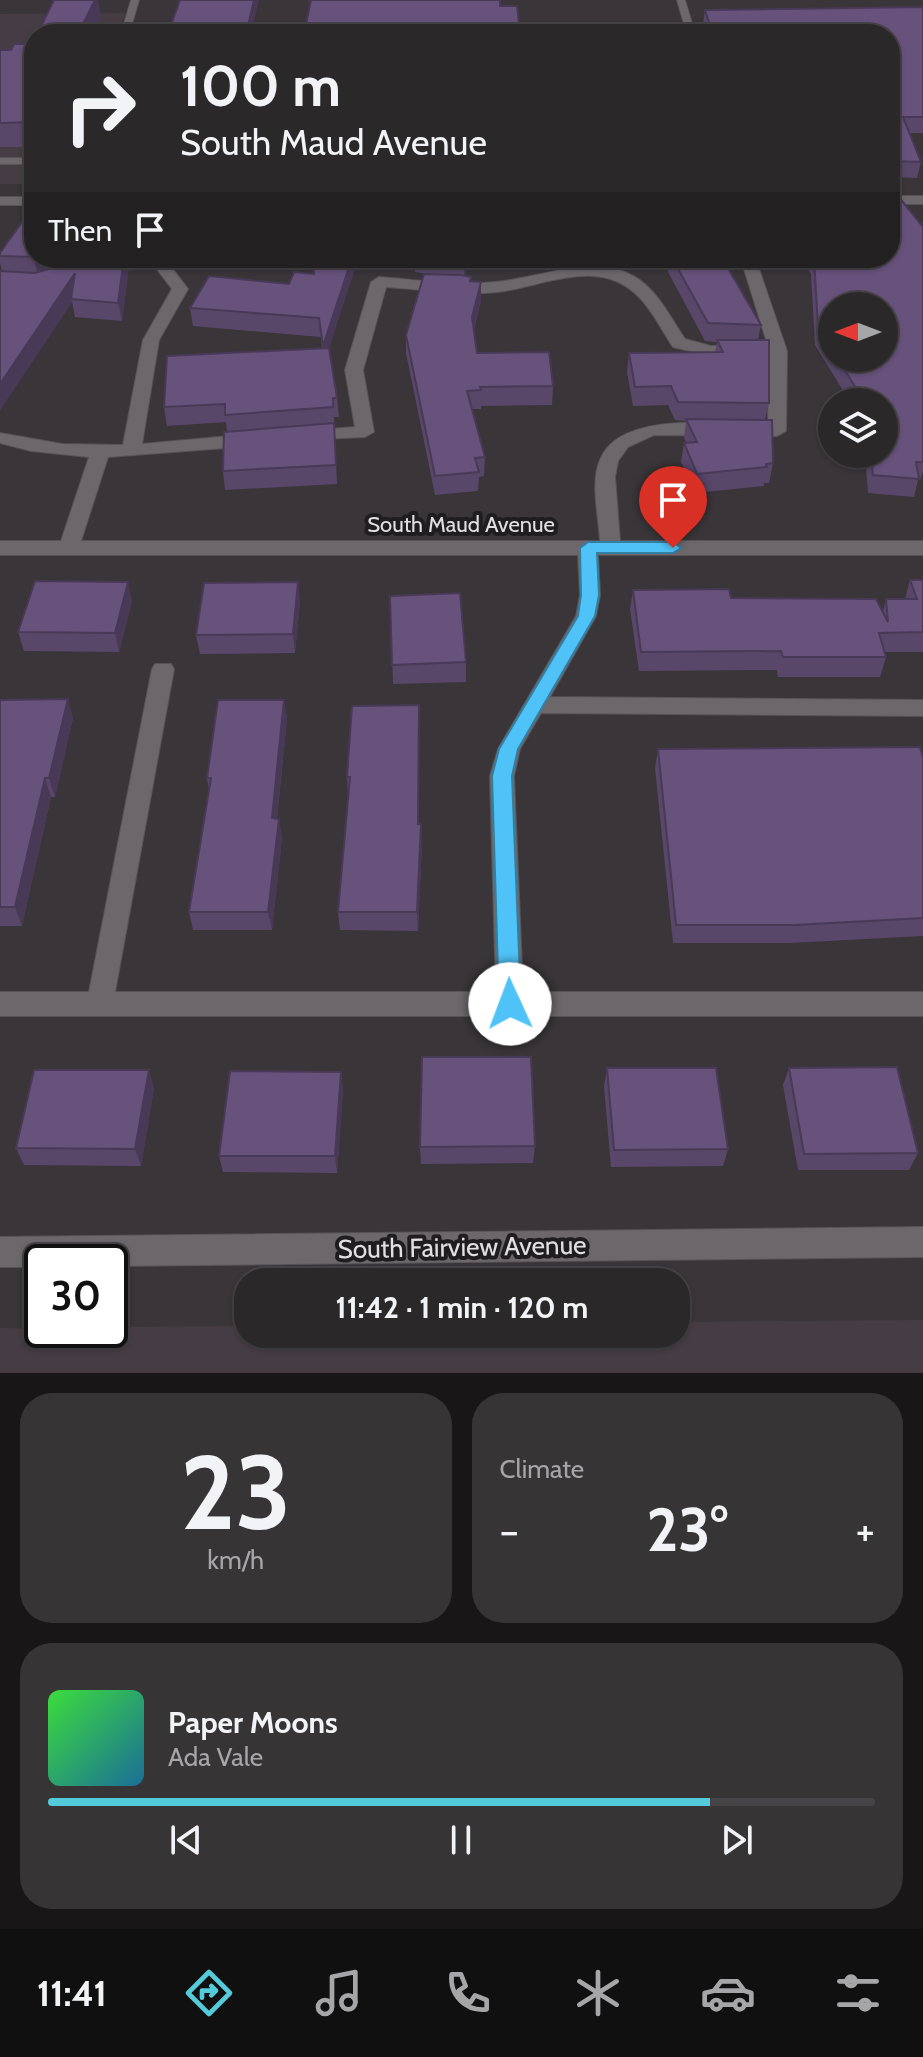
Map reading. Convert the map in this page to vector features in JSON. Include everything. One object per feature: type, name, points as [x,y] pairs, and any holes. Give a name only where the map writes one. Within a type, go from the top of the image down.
[{"type":"street","points":[[900,200],[923,200]]},
{"type":"street","points":[[0,201],[24,201]]},
{"type":"street","points":[[81,270],[96,268]]},
{"type":"street","points":[[132,448],[151,340],[180,289],[164,268]]},
{"type":"street","points":[[510,1004],[502,776],[509,749],[586,616],[599,548],[609,460],[622,443],[651,430],[777,431],[778,351],[752,269]]},
{"type":"street","points":[[0,438],[57,450],[100,452],[365,432],[354,370],[379,282],[497,287],[571,271],[593,272],[620,277],[642,288],[679,343],[711,351],[778,351]]},
{"type":"street","points":[[69,549],[100,452]]},
{"type":"street","name":"South Maud Avenue","points":[[0,548],[923,548]]},
{"type":"street","points":[[100,1004],[163,669]]},
{"type":"street","points":[[534,705],[923,708]]},
{"type":"street","points":[[0,1004],[923,1004]]},
{"type":"street","name":"South Fairview Avenue","points":[[0,1252],[923,1242]]},
{"type":"lane","points":[[128,24],[135,0]]},
{"type":"lane","points":[[681,0],[688,24]]},
{"type":"lane","points":[[0,161],[24,161]]},
{"type":"shaded area","points":[[126,13],[121,24],[24,24],[24,184],[0,184],[0,14]]},
{"type":"shaded area","points":[[923,1320],[923,1373],[0,1373],[0,1328],[24,1328],[24,1348],[128,1348],[128,1327],[234,1326],[234,1348],[690,1348],[690,1322]]},
{"type":"building","points":[[54,0],[95,0],[83,24],[42,24]]},
{"type":"building","points":[[180,0],[254,0],[248,24],[172,24]]},
{"type":"building","points":[[311,0],[500,0],[500,6],[517,6],[519,24],[306,24]]},
{"type":"building","points":[[923,7],[923,117],[903,117],[921,162],[900,161],[900,24],[710,24],[705,10]]},
{"type":"building","points":[[14,44],[24,44],[24,122],[0,123],[0,50],[11,50]]},
{"type":"building","points":[[900,198],[923,227],[923,462],[916,462],[919,479],[873,475],[872,468],[898,468],[898,388],[856,388],[846,372],[898,372],[898,292],[818,292],[818,328],[815,268],[900,268]]},
{"type":"building","points":[[24,219],[24,257],[0,256]]},
{"type":"building","points":[[52,268],[123,268],[118,303],[71,299],[75,273],[0,384],[0,271],[35,273]]},
{"type":"building","points":[[314,268],[349,268],[323,346],[319,318],[190,308],[209,276],[289,284],[294,272],[314,274]]},
{"type":"building","points":[[678,268],[728,268],[761,325],[708,323]]},
{"type":"building","points":[[424,274],[461,275],[471,277],[470,281],[481,282],[472,317],[477,353],[549,352],[553,386],[480,387],[481,390],[467,391],[485,457],[475,458],[479,472],[435,476],[406,335]]},
{"type":"building","points":[[717,340],[769,340],[769,403],[678,402],[671,386],[635,387],[629,353],[723,352]]},
{"type":"building","points":[[329,348],[337,398],[333,398],[333,407],[225,415],[225,404],[164,407],[167,356]]},
{"type":"building","points":[[686,419],[772,420],[773,463],[766,464],[767,467],[697,474],[684,443],[697,442]]},
{"type":"building","points":[[334,423],[336,465],[223,471],[224,432]]},
{"type":"building","points":[[910,580],[923,580],[923,632],[879,633],[886,657],[783,657],[781,651],[641,652],[633,590],[729,589],[731,598],[876,599],[888,622],[886,599],[917,599]]},
{"type":"building","points":[[35,581],[128,582],[115,633],[18,632]]},
{"type":"building","points":[[298,582],[293,634],[196,635],[204,583]]},
{"type":"building","points":[[460,593],[466,662],[392,665],[390,596]]},
{"type":"building","points":[[68,699],[49,778],[45,778],[15,907],[0,907],[0,700]]},
{"type":"building","points":[[218,700],[284,700],[272,818],[279,819],[268,912],[189,912],[211,778],[207,778]]},
{"type":"building","points":[[419,705],[418,824],[421,824],[417,912],[338,912],[350,777],[347,777],[352,706]]},
{"type":"building","points":[[920,747],[923,758],[923,918],[795,925],[676,925],[658,749]]},
{"type":"building","points":[[422,1057],[531,1057],[535,1146],[420,1147]]},
{"type":"building","points":[[897,1067],[918,1153],[804,1154],[789,1068]]},
{"type":"building","points":[[607,1068],[716,1068],[728,1149],[614,1150]]},
{"type":"building","points":[[34,1070],[149,1070],[135,1149],[16,1148]]},
{"type":"building","points":[[230,1071],[341,1072],[335,1156],[219,1156]]},
{"type":"route","points":[[510,1004],[502,776],[509,749],[586,616],[590,595],[588,548],[673,548]]}]
